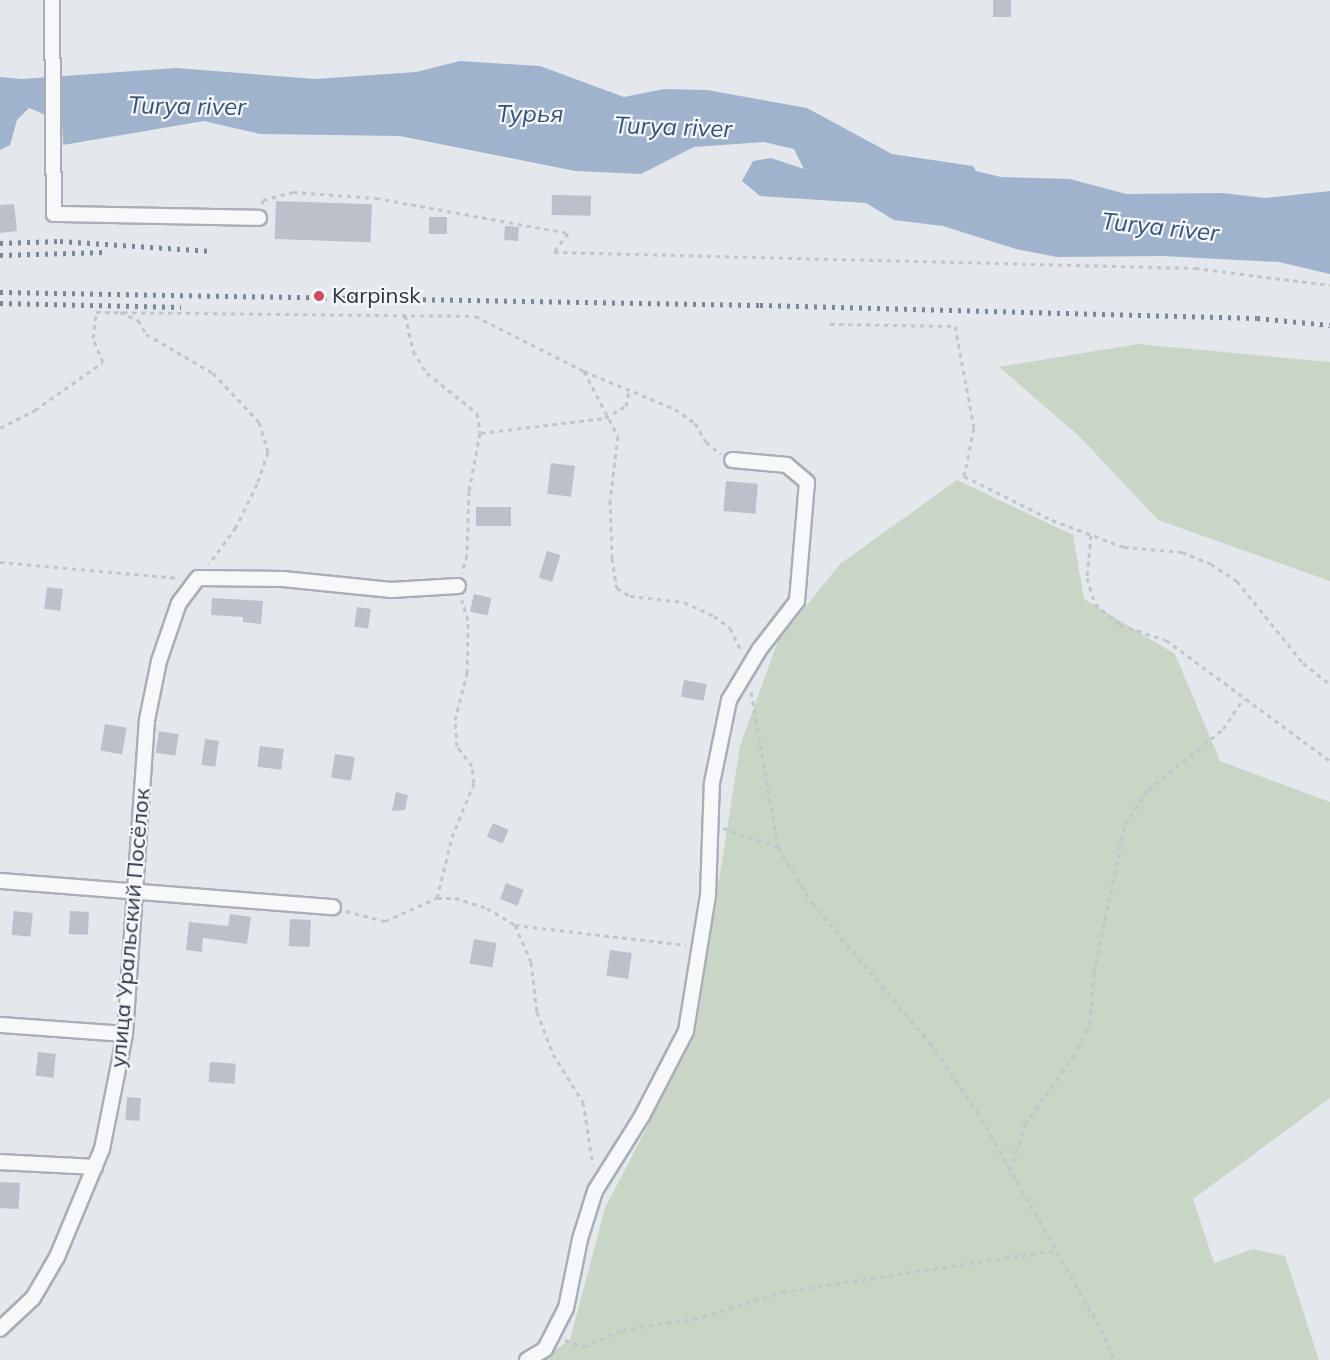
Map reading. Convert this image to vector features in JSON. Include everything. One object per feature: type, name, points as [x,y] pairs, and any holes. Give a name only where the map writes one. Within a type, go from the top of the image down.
[{"type":"street","points":[[52,0],[54,214],[259,218]]},
{"type":"street","points":[[527,1360],[545,1349],[566,1308],[580,1239],[595,1191],[642,1116],[687,1031],[708,895],[712,783],[729,700],[747,669],[797,600],[803,567],[807,482],[786,465],[732,460]]},
{"type":"street","points":[[198,578],[283,579],[391,590],[458,586]]},
{"type":"street","name":"улица Уральский Посёлок","points":[[0,1329],[33,1298],[72,1226],[102,1149],[125,1034],[147,720],[159,661],[179,603],[198,578]]},
{"type":"street","points":[[0,882],[333,907]]},
{"type":"street","points":[[0,1025],[125,1034]]},
{"type":"street","points":[[0,1162],[95,1167]]},
{"type":"path","points":[[259,218],[263,200],[293,192],[376,198],[568,233],[554,252],[1195,268],[1330,285]]},
{"type":"path","points":[[0,428],[35,410],[103,362],[93,338],[96,312],[475,316],[584,371],[675,409],[695,423],[706,442],[732,460]]},
{"type":"path","points":[[0,562],[153,579],[198,578],[236,527],[257,484],[268,452],[259,422],[213,373],[146,334],[138,320],[119,312]]},
{"type":"path","points":[[405,315],[413,351],[427,373],[477,413],[480,433],[469,491],[467,555],[458,586],[468,620],[467,673],[455,720],[457,746],[472,766],[474,783],[452,837],[437,898]]},
{"type":"path","points":[[830,324],[955,326],[974,428],[964,476],[1052,520],[1124,547],[1182,552],[1211,564],[1237,580],[1303,663],[1330,684]]},
{"type":"path","points":[[584,371],[605,418],[618,436],[610,500],[612,558],[617,588],[630,596],[684,602],[714,616],[738,641],[747,669],[778,847],[812,903],[930,1043],[977,1112],[1057,1250],[1114,1360]]},
{"type":"path","points":[[480,433],[605,418],[626,406],[629,390]]},
{"type":"path","points":[[1091,535],[1087,578],[1095,604],[1120,625],[1166,640],[1330,762]]},
{"type":"path","points":[[1010,1170],[1025,1124],[1073,1057],[1090,1023],[1094,972],[1125,824],[1148,790],[1223,729],[1244,698]]},
{"type":"path","points":[[711,824],[778,847]]},
{"type":"path","points":[[348,911],[385,921],[437,898],[455,898],[487,908],[515,925],[700,946]]},
{"type":"path","points":[[515,925],[531,962],[537,1012],[552,1053],[583,1102],[593,1167]]},
{"type":"path","points":[[552,1335],[584,1347],[622,1330],[703,1317],[782,1292],[1057,1250]]},
{"type":"green space","points":[[1138,344],[1330,362],[1330,581],[1158,520],[1078,435],[999,367]]},
{"type":"green space","points":[[957,480],[1073,535],[1084,599],[1175,654],[1220,761],[1330,802],[1330,1098],[1193,1199],[1214,1263],[1253,1249],[1285,1256],[1319,1360],[540,1360],[570,1340],[605,1208],[695,1035],[740,746],[778,641],[840,564]]},
{"type":"water","name":"Турья","points":[[460,61],[540,66],[624,97],[664,89],[707,90],[807,108],[892,154],[973,166],[976,171],[1001,177],[1070,179],[1126,194],[1223,193],[1265,198],[1330,191],[1330,274],[1279,262],[1162,256],[1057,257],[1016,249],[943,226],[894,220],[866,203],[760,196],[742,181],[753,161],[771,158],[804,169],[794,149],[764,142],[694,147],[641,174],[575,171],[400,136],[260,134],[204,121],[63,145],[62,122],[29,108],[17,120],[10,145],[0,150],[0,77],[22,79],[176,68],[315,79],[416,72]]},
{"type":"building","points":[[993,0],[1011,0],[1011,17],[993,17]]},
{"type":"building","points":[[552,195],[591,196],[591,216],[552,215]]},
{"type":"building","name":"Karpinsk","points":[[276,201],[372,204],[371,242],[275,239]]},
{"type":"building","points":[[14,204],[17,231],[0,233],[0,205]]},
{"type":"building","points":[[429,217],[447,217],[447,234],[429,234]]},
{"type":"building","points":[[505,226],[519,227],[518,241],[504,240]]},
{"type":"building","points":[[551,463],[575,466],[571,497],[547,494]]},
{"type":"building","points":[[726,481],[758,484],[755,514],[723,511]]},
{"type":"building","points":[[476,507],[511,507],[511,526],[476,526]]},
{"type":"building","points":[[547,551],[560,555],[552,582],[539,578]]},
{"type":"building","points":[[47,587],[63,589],[60,611],[44,609]]},
{"type":"building","points":[[474,594],[492,598],[487,616],[470,612]]},
{"type":"building","points":[[212,598],[263,601],[261,624],[243,622],[243,617],[211,615]]},
{"type":"building","points":[[357,607],[371,609],[368,629],[354,627]]},
{"type":"building","points":[[684,680],[707,684],[704,701],[681,697]]},
{"type":"building","points":[[105,724],[127,728],[122,754],[100,751]]},
{"type":"building","points":[[159,731],[179,734],[175,756],[156,753]]},
{"type":"building","points":[[205,739],[219,741],[215,767],[201,765]]},
{"type":"building","points":[[260,746],[284,749],[281,770],[257,767]]},
{"type":"building","points":[[335,754],[355,757],[351,781],[331,778]]},
{"type":"building","points":[[396,792],[408,795],[405,810],[392,811]]},
{"type":"building","points":[[493,823],[509,830],[502,844],[487,837]]},
{"type":"building","points":[[506,883],[524,890],[518,906],[500,899]]},
{"type":"building","points":[[14,911],[33,913],[30,937],[11,935]]},
{"type":"building","points":[[70,911],[89,912],[88,935],[69,934]]},
{"type":"building","points":[[230,914],[251,917],[247,944],[203,938],[202,952],[186,950],[189,922],[228,926]]},
{"type":"building","points":[[290,919],[311,920],[310,947],[289,946]]},
{"type":"building","points":[[474,939],[497,943],[492,968],[470,964]]},
{"type":"building","points":[[610,950],[632,953],[628,979],[606,976]]},
{"type":"building","points":[[38,1052],[56,1054],[53,1078],[35,1076]]},
{"type":"building","points":[[210,1062],[236,1064],[235,1084],[209,1082]]},
{"type":"building","points":[[127,1097],[141,1098],[139,1121],[125,1120]]},
{"type":"building","points":[[0,1182],[20,1183],[19,1209],[0,1208]]},
{"type":"railway","points":[[0,243],[60,241],[212,251]]},
{"type":"railway","points":[[0,255],[107,252]]},
{"type":"railway","points":[[0,292],[760,305],[1257,318],[1330,325]]},
{"type":"railway","points":[[0,303],[181,307]]},
{"type":"place","name":"Karpinsk","points":[[319,296]]},
{"type":"water label","name":"Turya river","points":[[187,106]]},
{"type":"water label","name":"Turya river","points":[[673,127]]},
{"type":"water label","name":"Turya river","points":[[1160,227]]}]
